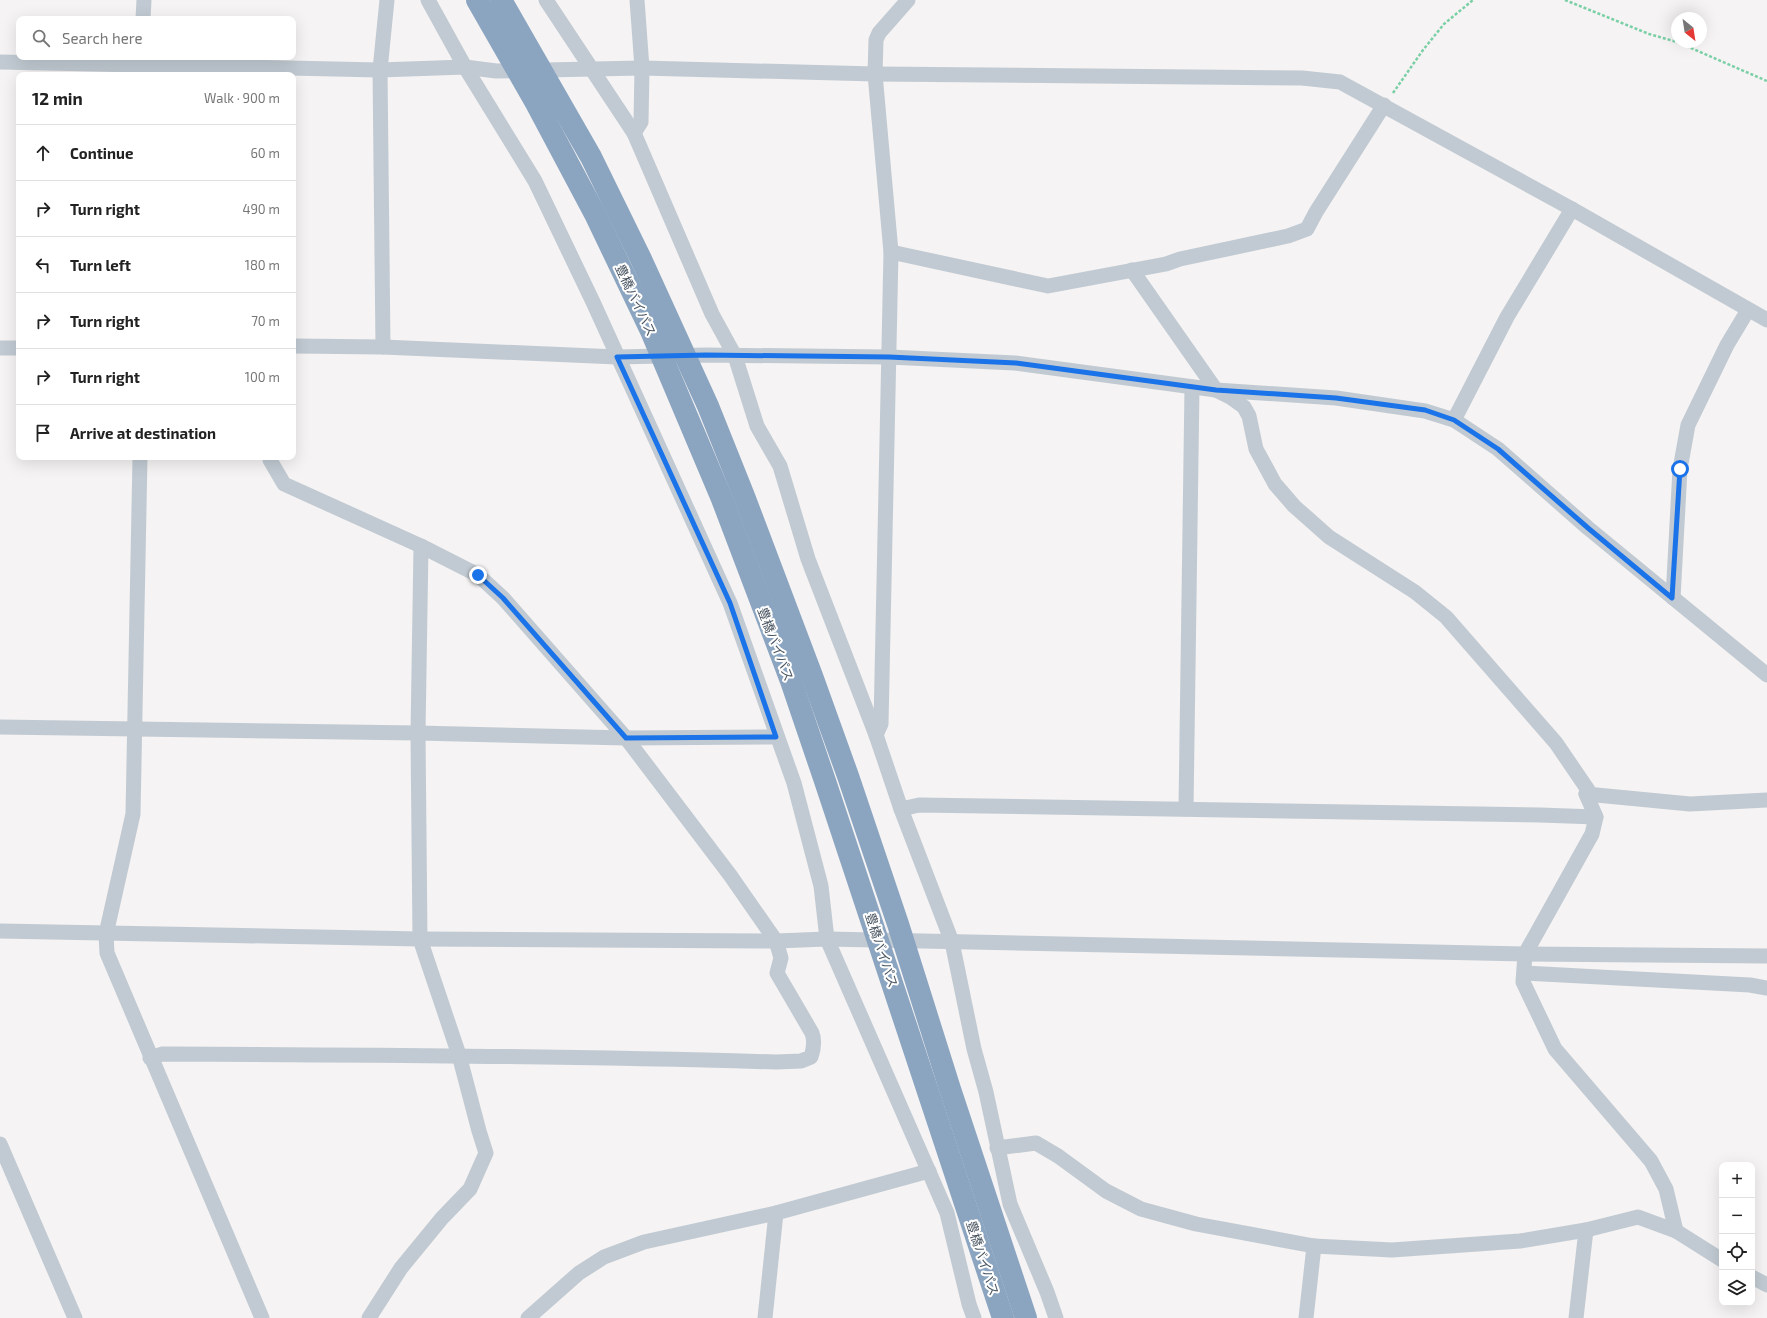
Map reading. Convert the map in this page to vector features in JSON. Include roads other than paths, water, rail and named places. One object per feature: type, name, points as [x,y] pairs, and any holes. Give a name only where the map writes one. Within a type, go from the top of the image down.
[{"type":"highway","name":"豊橋バイパス","points":[[477,0],[536,103],[598,221],[651,331],[722,499],[791,681],[1003,1318]]},
{"type":"highway","name":"豊橋バイパス","points":[[501,0],[587,150],[640,257],[708,406],[744,496],[848,776],[898,924],[954,1103],[1026,1318]]},
{"type":"street","points":[[143,16],[144,0]]},
{"type":"street","points":[[383,348],[380,70],[387,0]]},
{"type":"street","points":[[428,0],[465,67],[534,181],[593,302],[730,603],[776,737],[794,783],[821,886],[827,939],[947,1213],[969,1304],[974,1318]]},
{"type":"street","points":[[546,0],[634,133],[712,314],[735,356],[757,426],[780,466],[808,559],[876,735],[901,810],[952,942],[1010,1204],[1047,1292],[1056,1318]]},
{"type":"street","points":[[634,133],[641,122],[642,68],[637,0]]},
{"type":"street","points":[[876,735],[881,724],[891,252],[874,74],[876,40],[879,33],[908,0]]},
{"type":"street","points":[[0,62],[380,70],[465,67],[496,71],[642,68],[874,74],[1302,78],[1340,82],[1572,209],[1767,320]]},
{"type":"street","points":[[891,252],[1048,286],[1132,270],[1288,236],[1307,229],[1316,212],[1384,105]]},
{"type":"street","points":[[1454,420],[1508,317],[1572,209]]},
{"type":"street","points":[[1132,270],[1216,390],[1230,397],[1244,407],[1249,416],[1256,449],[1275,484],[1294,506],[1329,537],[1415,592],[1446,617],[1556,743],[1588,790],[1586,794],[1596,818],[1592,834],[1524,954],[1523,982],[1555,1049],[1652,1161],[1666,1189],[1676,1231]]},
{"type":"street","points":[[1672,598],[1680,469],[1688,425],[1727,345],[1748,310]]},
{"type":"street","points":[[296,346],[617,357],[706,355],[889,357],[1016,363],[1216,390],[1336,398],[1425,410],[1454,420],[1498,449],[1588,528],[1767,676]]},
{"type":"street","points":[[0,348],[16,348]]},
{"type":"street","points":[[1186,809],[1192,386]]},
{"type":"street","points":[[140,460],[133,814],[106,934],[107,953],[150,1058],[262,1318]]},
{"type":"street","points":[[150,1058],[162,1054],[458,1055],[776,1062],[801,1061],[811,1057],[814,1040],[777,973],[781,958],[776,941],[730,875],[626,738],[503,598],[478,575],[421,546],[284,484],[272,460]]},
{"type":"street","points":[[369,1318],[401,1268],[442,1218],[470,1189],[486,1153],[458,1055],[420,939],[418,732],[421,546]]},
{"type":"street","points":[[0,727],[418,732],[626,738],[776,737]]},
{"type":"street","points":[[1586,794],[1690,804],[1767,800]]},
{"type":"street","points":[[901,810],[919,805],[1540,815],[1596,818]]},
{"type":"street","points":[[0,931],[420,939],[776,941],[827,939],[1524,954],[1767,956]]},
{"type":"street","points":[[1524,972],[1750,985],[1767,988]]},
{"type":"street","points":[[997,1148],[1036,1143],[1058,1156],[1106,1191],[1141,1209],[1196,1224],[1314,1246],[1392,1250],[1520,1241],[1586,1230],[1638,1217],[1676,1231],[1719,1258]]},
{"type":"street","points":[[0,1144],[75,1318]]},
{"type":"street","points":[[528,1318],[579,1273],[604,1257],[644,1242],[776,1213],[928,1171]]},
{"type":"street","points":[[766,1318],[776,1213]]},
{"type":"street","points":[[1576,1318],[1586,1230]]},
{"type":"street","points":[[1306,1318],[1314,1246]]},
{"type":"street","points":[[1755,1279],[1767,1285]]}]
